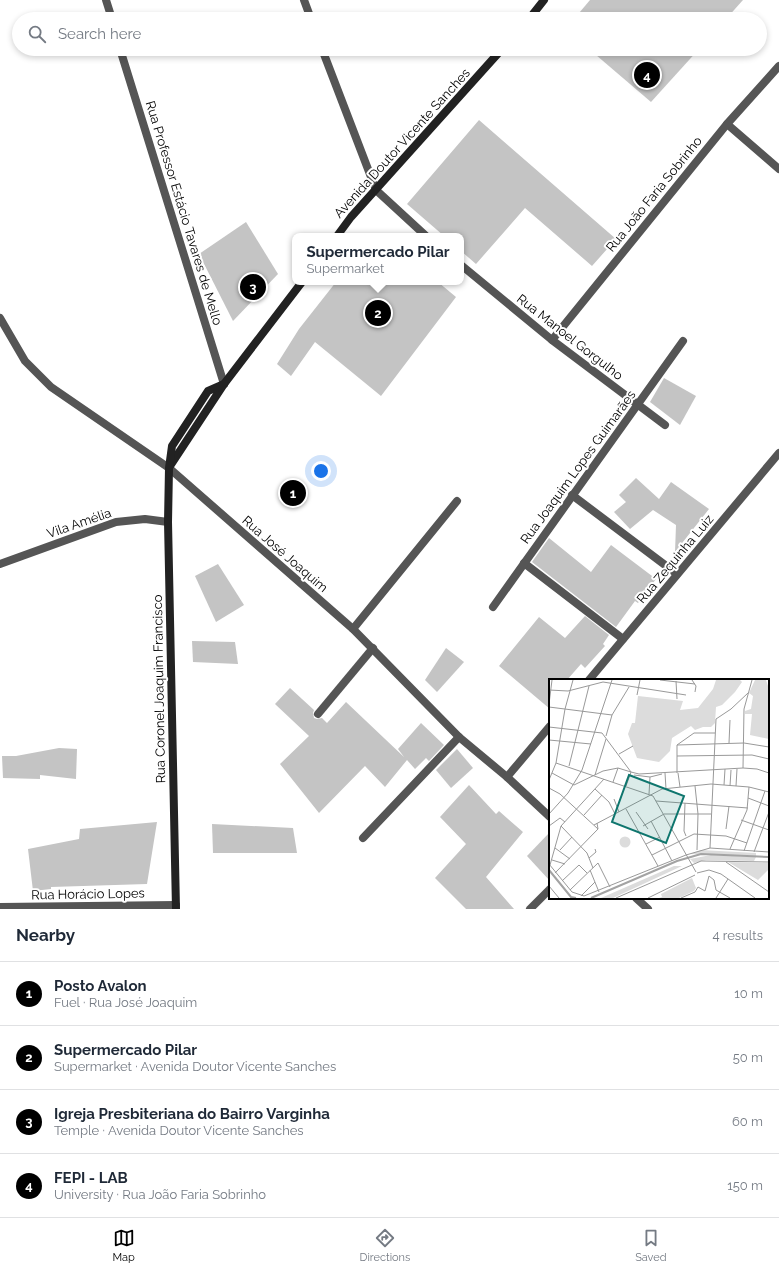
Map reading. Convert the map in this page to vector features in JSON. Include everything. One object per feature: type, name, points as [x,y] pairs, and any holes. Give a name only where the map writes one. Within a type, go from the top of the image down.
[{"type":"main road","points":[[535,12],[544,0]]},
{"type":"main road","name":"Avenida Doutor Vicente Sanches","points":[[339,233],[351,217],[496,56]]},
{"type":"main road","points":[[169,468],[172,446],[208,391],[224,384],[300,285]]},
{"type":"main road","name":"Rua Coronel Joaquim Francisco","points":[[169,468],[168,522],[176,907]]},
{"type":"street","points":[[106,0],[110,12]]},
{"type":"street","points":[[304,0],[308,12]]},
{"type":"street","name":"Rua Professor Estácio Tavares de Mello","points":[[122,56],[224,384]]},
{"type":"street","points":[[325,56],[376,190],[423,233]]},
{"type":"street","name":"Rua João Faria Sobrinho","points":[[552,340],[622,251],[727,124],[779,66]]},
{"type":"street","points":[[727,124],[779,169]]},
{"type":"street","name":"Rua Manoel Gorgulho","points":[[464,267],[552,340],[665,425]]},
{"type":"street","name":"Rua José Joaquim","points":[[0,318],[25,360],[51,387],[169,468],[353,629],[459,737],[507,777],[549,816]]},
{"type":"street","name":"Rua Joaquim Lopes Guimarães","points":[[493,607],[682,341]]},
{"type":"street","name":"Rua Zequinha Luiz","points":[[590,679],[779,453]]},
{"type":"street","points":[[572,495],[677,574]]},
{"type":"street","points":[[353,629],[457,501]]},
{"type":"street","name":"Vila Amélia","points":[[0,564],[116,522],[145,519],[168,522]]},
{"type":"street","points":[[524,564],[623,639]]},
{"type":"street","points":[[318,714],[373,648]]},
{"type":"street","points":[[507,777],[549,727]]},
{"type":"street","points":[[363,838],[459,737]]},
{"type":"street","points":[[530,909],[549,890]]},
{"type":"street","points":[[637,899],[648,909]]},
{"type":"street","name":"Rua Horácio Lopes","points":[[0,907],[176,907]]},
{"type":"building","points":[[590,0],[743,0],[732,12],[580,12]]},
{"type":"building","points":[[597,56],[693,56],[651,102]]},
{"type":"building","points":[[479,120],[616,239],[592,266],[525,208],[476,264],[464,254],[464,233],[441,233],[407,204]]},
{"type":"building","points":[[246,222],[278,274],[233,321],[199,254]]},
{"type":"building","points":[[334,285],[442,285],[456,297],[381,396],[315,342],[291,376],[277,364],[299,329]]},
{"type":"building","points":[[664,378],[696,396],[680,425],[650,402]]},
{"type":"building","points":[[636,478],[659,499],[671,482],[709,509],[675,552],[676,525],[653,510],[630,529],[614,512],[626,502],[619,495]]},
{"type":"building","points":[[549,538],[591,572],[611,545],[656,579],[638,603],[635,601],[616,627],[532,562]]},
{"type":"building","points":[[218,564],[244,605],[216,622],[195,576]]},
{"type":"building","points":[[585,616],[609,635],[603,644],[605,646],[585,668],[581,664],[568,679],[549,679],[549,708],[499,666],[539,617],[565,638]]},
{"type":"building","points":[[192,641],[235,642],[238,664],[193,662]]},
{"type":"building","points":[[446,648],[464,662],[437,692],[425,680]]},
{"type":"building","points":[[290,688],[314,710],[314,718],[322,718],[327,723],[346,702],[404,757],[398,749],[421,723],[444,745],[429,761],[426,758],[415,769],[407,760],[385,787],[365,766],[319,813],[280,764],[309,736],[275,704]]},
{"type":"building","points":[[59,748],[77,749],[76,779],[40,775],[40,779],[3,778],[2,756],[16,756]]},
{"type":"building","points":[[457,749],[473,768],[451,788],[436,770]]},
{"type":"building","points":[[469,785],[496,814],[499,811],[523,832],[486,877],[514,909],[466,909],[435,878],[466,844],[440,817]]},
{"type":"building","points":[[157,822],[147,884],[51,887],[51,889],[33,891],[28,849],[79,839],[80,829]]},
{"type":"building","points":[[212,824],[293,828],[297,853],[213,853]]},
{"type":"building","points":[[549,833],[549,880],[527,856]]},
{"type":"place","name":"FEPI - LAB","points":[[647,75]]},
{"type":"place","name":"Igreja Presbiteriana do Bairro Varginha","points":[[253,287]]},
{"type":"place","name":"Supermercado Pilar","points":[[378,313]]},
{"type":"place","name":"Posto Avalon","points":[[293,493]]}]
